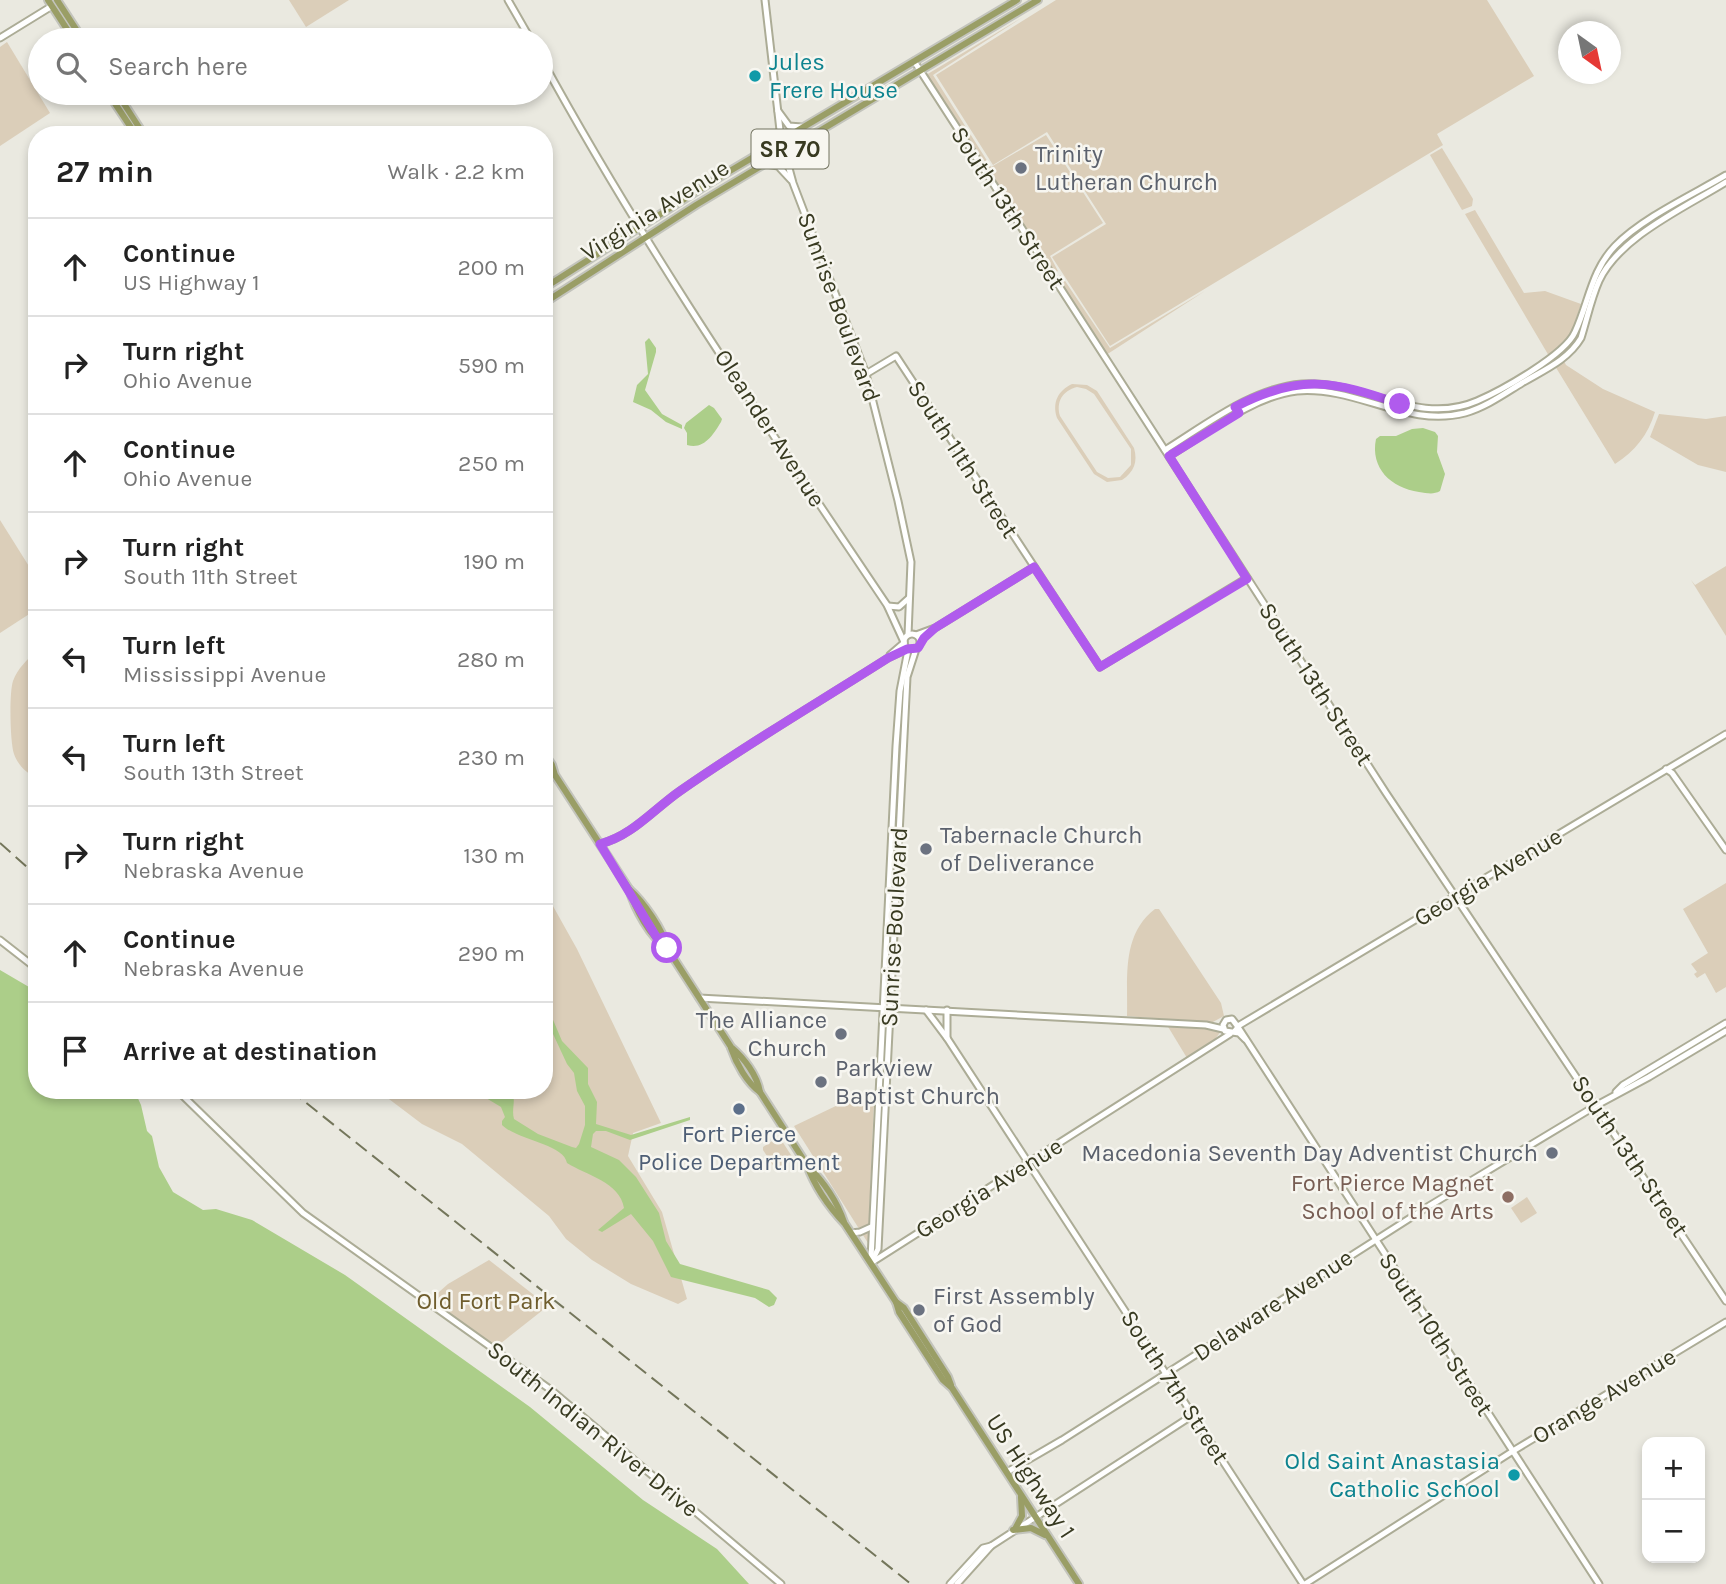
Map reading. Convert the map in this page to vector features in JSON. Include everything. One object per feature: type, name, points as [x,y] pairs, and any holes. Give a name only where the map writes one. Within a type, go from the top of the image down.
[{"type":"main road","name":"Virginia Avenue","points":[[553,282],[781,139],[1017,0]]},
{"type":"main road","name":"Virginia Avenue","points":[[553,297],[785,152],[1038,0]]},
{"type":"main road","points":[[52,2],[64,12],[75,28]]},
{"type":"main road","points":[[52,2],[67,28]]},
{"type":"main road","points":[[116,105],[129,126]]},
{"type":"main road","points":[[125,105],[138,126]]},
{"type":"main road","name":"US Highway 1","points":[[553,768],[629,889],[665,940],[667,948],[731,1047],[734,1058],[754,1088],[760,1092],[835,1213],[896,1301],[904,1308],[948,1377],[952,1388],[1079,1584]]},
{"type":"main road","points":[[1014,1530],[1023,1511],[1021,1495]]},
{"type":"main road","points":[[1014,1530],[1031,1528],[1049,1538]]},
{"type":"street","points":[[508,0],[524,28]]},
{"type":"street","name":"Sunrise Boulevard","points":[[765,0],[781,139],[793,183],[866,374],[911,562],[909,613],[896,747],[878,1249],[871,1263]]},
{"type":"street","points":[[0,38],[52,2]]},
{"type":"street","name":"South 13th Street","points":[[914,61],[1402,817],[1726,1301]]},
{"type":"street","name":"Oleander Avenue","points":[[553,79],[638,227],[887,605],[906,642]]},
{"type":"street","points":[[777,110],[789,126],[802,127]]},
{"type":"street","points":[[766,164],[778,166],[793,183]]},
{"type":"street","points":[[1169,456],[1270,397],[1298,391],[1325,391],[1361,398],[1413,415],[1448,416],[1489,404],[1538,370],[1570,341],[1576,331],[1587,295],[1617,249],[1634,234],[1726,175]]},
{"type":"street","points":[[1634,234],[1726,183]]},
{"type":"street","points":[[1165,450],[1235,407],[1267,391],[1285,386],[1325,384],[1363,391],[1414,408],[1448,409],[1486,397],[1565,357],[1576,346],[1603,268]]},
{"type":"street","points":[[1570,341],[1576,346]]},
{"type":"street","name":"South 11th Street","points":[[866,374],[896,356],[1100,667],[1247,579]]},
{"type":"street","points":[[1235,407],[1239,413]]},
{"type":"street","points":[[1196,431],[1200,437]]},
{"type":"street","points":[[600,844],[610,842],[647,819],[681,790],[888,658],[916,635],[935,628],[1034,567]]},
{"type":"street","points":[[887,605],[899,607],[909,598]]},
{"type":"street","name":"Sunrise Boulevard","points":[[871,1263],[871,1227],[907,677],[919,638],[909,613]]},
{"type":"street","points":[[906,642],[918,647],[935,628]]},
{"type":"street","points":[[888,658],[899,661],[903,672]]},
{"type":"street","name":"Georgia Avenue","points":[[871,1263],[1213,1045],[1232,1028],[1457,897],[1726,734]]},
{"type":"street","points":[[1666,769],[1672,773],[1726,850]]},
{"type":"street","points":[[0,940],[28,962]]},
{"type":"street","points":[[699,998],[1232,1028]]},
{"type":"street","name":"South 7th Street","points":[[926,1010],[1029,1162],[1304,1584]]},
{"type":"street","points":[[947,1010],[947,1038]]},
{"type":"street","points":[[1206,1025],[1230,1019],[1232,1028]]},
{"type":"street","points":[[1225,1021],[1232,1028]]},
{"type":"street","name":"Delaware Avenue","points":[[1613,1095],[1623,1085],[1726,1023]]},
{"type":"street","name":"South 10th Street","points":[[1232,1028],[1247,1041],[1599,1584]]},
{"type":"street","name":"Delaware Avenue","points":[[1007,1472],[1375,1240],[1613,1095],[1726,1031]]},
{"type":"street","name":"South Indian River Drive","points":[[186,1099],[303,1213],[551,1390],[781,1584]]},
{"type":"street","points":[[851,1233],[871,1227]]},
{"type":"street","name":"Orange Avenue","points":[[1304,1584],[1513,1451],[1726,1322]]},
{"type":"street","points":[[950,1584],[984,1548],[1193,1415]]},
{"type":"street","points":[[957,1584],[990,1546]]},
{"type":"street","points":[[1315,1584],[1324,1572]]},
{"type":"green space","points":[[289,0],[349,0],[306,27]]},
{"type":"green space","points":[[1056,0],[1487,0],[1534,76],[1437,134],[1443,145],[1110,346],[1052,257],[1106,224],[1047,132],[993,165],[936,75]]},
{"type":"green space","points":[[1023,17],[933,75],[991,167],[1046,135],[1103,223],[1050,256],[1058,271],[1053,274],[926,75]]},
{"type":"green space","points":[[7,42],[28,77],[28,105],[45,105],[50,113],[0,146],[0,47]]},
{"type":"green space","points":[[1442,148],[1473,199],[1472,206],[1462,210],[1430,155]]},
{"type":"green space","points":[[1475,210],[1524,293],[1545,291],[1581,304],[1569,340],[1549,356],[1465,214]]},
{"type":"green space","points":[[1061,275],[1110,348],[1205,291],[1106,355],[1055,278]]},
{"type":"green space","points":[[1564,361],[1603,389],[1655,412],[1640,442],[1615,464],[1555,366]]},
{"type":"green space","points":[[1072,384],[1087,385],[1097,391],[1134,448],[1134,466],[1122,480],[1107,482],[1094,474],[1057,418],[1056,402]],"holes":[[[1077,387],[1094,394],[1131,449],[1131,465],[1120,477],[1108,478],[1097,472],[1060,416],[1059,406],[1064,394]]]},
{"type":"green space","points":[[1659,414],[1706,419],[1726,416],[1726,472],[1698,465],[1650,437]]},
{"type":"green space","points":[[0,520],[28,565],[28,615],[0,633]]},
{"type":"green space","points":[[1726,566],[1726,636],[1691,580],[1695,585]]},
{"type":"green space","points":[[28,660],[28,773],[16,758],[10,718],[13,681]]},
{"type":"green space","points":[[1726,883],[1726,987],[1716,993],[1705,973],[1697,978],[1694,974],[1697,972],[1691,964],[1708,953],[1683,909]]},
{"type":"green space","points":[[553,906],[577,949],[661,1123],[633,1133],[628,1156],[662,1212],[687,1299],[678,1304],[631,1284],[592,1260],[566,1239],[549,1216],[462,1144],[422,1124],[389,1099],[553,1099]]},
{"type":"green space","points":[[1155,909],[1159,909],[1221,1003],[1224,1016],[1211,1023],[1127,1016],[1127,972],[1131,944],[1136,931]]},
{"type":"green space","points":[[1167,1025],[1222,1030],[1212,1043],[1187,1058]]},
{"type":"green space","points":[[874,1100],[868,1243],[794,1126],[840,1104]]},
{"type":"green space","points":[[780,1138],[793,1158],[776,1170],[763,1147]]},
{"type":"green space","points":[[1527,1197],[1537,1213],[1521,1223],[1511,1208]]},
{"type":"green space","name":"Old Fort Park","points":[[489,1260],[548,1306],[496,1347],[430,1300],[448,1284]]},
{"type":"shaded area","points":[[649,338],[656,352],[645,390],[662,414],[682,425],[682,429],[633,402],[637,385],[648,374],[645,342]]},
{"type":"shaded area","points":[[709,405],[722,419],[721,422],[703,443],[687,445],[684,428],[686,423]]},
{"type":"shaded area","points":[[1423,428],[1435,432],[1438,436],[1437,452],[1445,474],[1440,491],[1435,493],[1409,490],[1400,486],[1385,475],[1376,459],[1376,439],[1380,436],[1396,436],[1412,429]]},
{"type":"shaded area","points":[[0,970],[28,986],[28,1099],[138,1099],[147,1131],[152,1136],[159,1167],[173,1192],[203,1210],[216,1209],[252,1220],[345,1275],[530,1407],[643,1500],[717,1549],[749,1584],[0,1584]]},
{"type":"shaded area","points":[[553,1020],[562,1041],[588,1068],[588,1084],[597,1102],[596,1124],[631,1135],[690,1117],[690,1120],[630,1140],[606,1131],[596,1131],[591,1147],[619,1160],[636,1177],[659,1213],[666,1241],[680,1264],[769,1290],[777,1298],[774,1305],[769,1307],[755,1298],[671,1277],[653,1241],[631,1214],[602,1232],[598,1230],[624,1208],[616,1192],[601,1180],[567,1163],[558,1151],[518,1135],[502,1125],[505,1117],[501,1107],[488,1099],[514,1099],[514,1119],[538,1134],[576,1148],[585,1125],[585,1106],[577,1091],[574,1073],[553,1034]]},
{"type":"railway","points":[[0,843],[28,868]]},
{"type":"railway","points":[[301,1099],[911,1584]]},
{"type":"place","name":"Jules Frere House","points":[[755,76]]},
{"type":"place","name":"Trinity Lutheran Church","points":[[1021,168]]},
{"type":"place","name":"Tabernacle Church of Deliverance","points":[[926,849]]},
{"type":"place","name":"The Alliance Church","points":[[841,1034]]},
{"type":"place","name":"Parkview Baptist Church","points":[[821,1082]]},
{"type":"place","name":"Fort Pierce Police Department","points":[[739,1109]]},
{"type":"place","name":"Macedonia Seventh Day Adventist Church","points":[[1552,1153]]},
{"type":"place","name":"Fort Pierce Magnet School of the Arts","points":[[1508,1197]]},
{"type":"place","name":"First Assembly of God","points":[[919,1310]]},
{"type":"place","name":"Old Saint Anastasia Catholic School","points":[[1514,1475]]},
{"type":"route","points":[[667,948],[660,943],[632,900],[629,889],[600,844],[610,842],[647,819],[681,790],[888,658],[907,649],[918,648],[935,628],[1034,567],[1100,667],[1247,579],[1169,456],[1239,413],[1235,407],[1267,391],[1285,386],[1325,384],[1345,387],[1400,404]]}]
